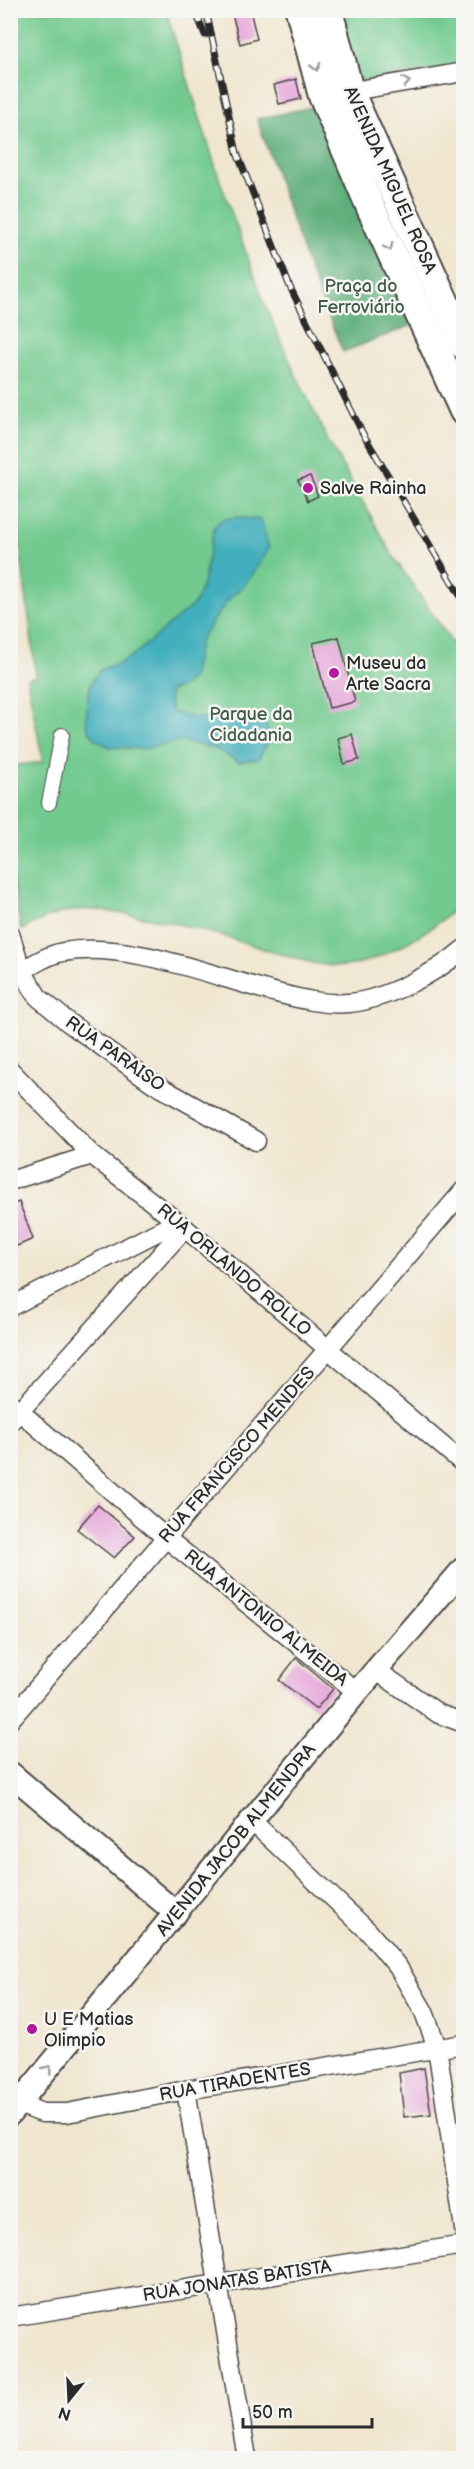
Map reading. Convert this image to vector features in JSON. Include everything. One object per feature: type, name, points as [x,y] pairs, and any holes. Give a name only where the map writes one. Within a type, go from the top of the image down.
[{"type":"main road","name":"AVENIDA MIGUEL ROSA","points":[[300,10],[336,94],[464,345]]},
{"type":"main road","name":"AVENIDA MIGUEL ROSA","points":[[328,10],[336,94],[371,208],[464,411]]},
{"type":"street","points":[[336,94],[464,72]]},
{"type":"street","points":[[62,735],[53,802],[68,751]]},
{"type":"street","name":"RUA PARAISO","points":[[10,934],[16,975],[38,997],[153,1083],[256,1141]]},
{"type":"street","points":[[16,975],[43,958],[63,952],[117,951],[165,961],[305,1000],[350,1003],[380,996],[408,984],[447,964],[464,950]]},
{"type":"street","name":"RUA ORLANDO ROLLO","points":[[10,1070],[92,1155],[181,1225],[464,1464]]},
{"type":"street","points":[[10,1181],[92,1155]]},
{"type":"street","name":"RUA FRANCISCO MENDES","points":[[10,1720],[464,1190]]},
{"type":"street","points":[[10,1307],[181,1225]]},
{"type":"street","points":[[13,1412],[181,1225]]},
{"type":"street","name":"RUA ANTONIO ALMEIDA","points":[[13,1412],[357,1692]]},
{"type":"street","name":"AVENIDA JACOB ALMENDRA","points":[[13,2105],[176,1913],[357,1692],[464,1568]]},
{"type":"street","points":[[377,1671],[439,1714],[464,1723]]},
{"type":"street","points":[[10,1773],[176,1913]]},
{"type":"street","points":[[252,1821],[368,1931],[398,1967],[424,2012],[437,2047],[464,2229]]},
{"type":"street","name":"RUA TIRADENTES","points":[[13,2105],[54,2115],[186,2090],[464,2044]]},
{"type":"street","points":[[186,2090],[247,2458]]},
{"type":"street","name":"RUA JONATAS BATISTA","points":[[10,2317],[464,2245]]},
{"type":"green space","name":"Parque da Cidadania","points":[[11,11],[166,11],[220,181],[266,308],[296,375],[328,440],[393,556],[463,659],[463,901],[425,932],[375,958],[345,966],[326,965],[174,923],[82,909],[41,920],[21,930],[11,872],[10,766],[43,762],[27,679],[36,676],[10,465]]},
{"type":"green space","points":[[338,11],[463,11],[463,65],[354,83]]},
{"type":"green space","name":"Praça do Ferroviário","points":[[311,107],[371,227],[415,324],[343,352],[309,269],[257,119]]},
{"type":"water","points":[[237,517],[261,520],[269,548],[258,567],[245,584],[227,601],[200,640],[192,679],[170,691],[169,700],[172,712],[193,718],[251,716],[268,727],[268,742],[258,759],[238,762],[214,748],[178,741],[143,749],[110,747],[95,739],[88,729],[86,719],[92,681],[100,670],[122,662],[136,653],[195,603],[203,584],[214,527],[223,519]]},
{"type":"building","points":[[231,10],[250,10],[257,39],[240,44]]},
{"type":"building","points":[[296,79],[301,99],[279,104],[274,85]]},
{"type":"building","name":"Salve Rainha","points":[[310,476],[318,496],[308,501],[298,480]]},
{"type":"building","name":"Museu da Arte Sacra","points":[[339,637],[355,702],[329,708],[313,643]]},
{"type":"building","points":[[352,734],[359,760],[344,764],[338,738]]},
{"type":"building","points":[[19,1202],[33,1239],[17,1246],[13,1240],[10,1241],[10,1205]]},
{"type":"building","points":[[98,1505],[135,1536],[114,1558],[77,1529]]},
{"type":"building","points":[[296,1658],[333,1689],[316,1709],[279,1680]]},
{"type":"building","points":[[424,2068],[431,2114],[404,2117],[399,2073]]},
{"type":"railway","points":[[195,10],[205,35]]},
{"type":"railway","points":[[206,10],[237,153],[290,287],[362,432],[464,602]]},
{"type":"place","name":"Salve Rainha","points":[[308,488]]},
{"type":"place","name":"Museu da Arte Sacra","points":[[334,673]]},
{"type":"place","name":"U E Matias Olimpio","points":[[32,2029]]}]
